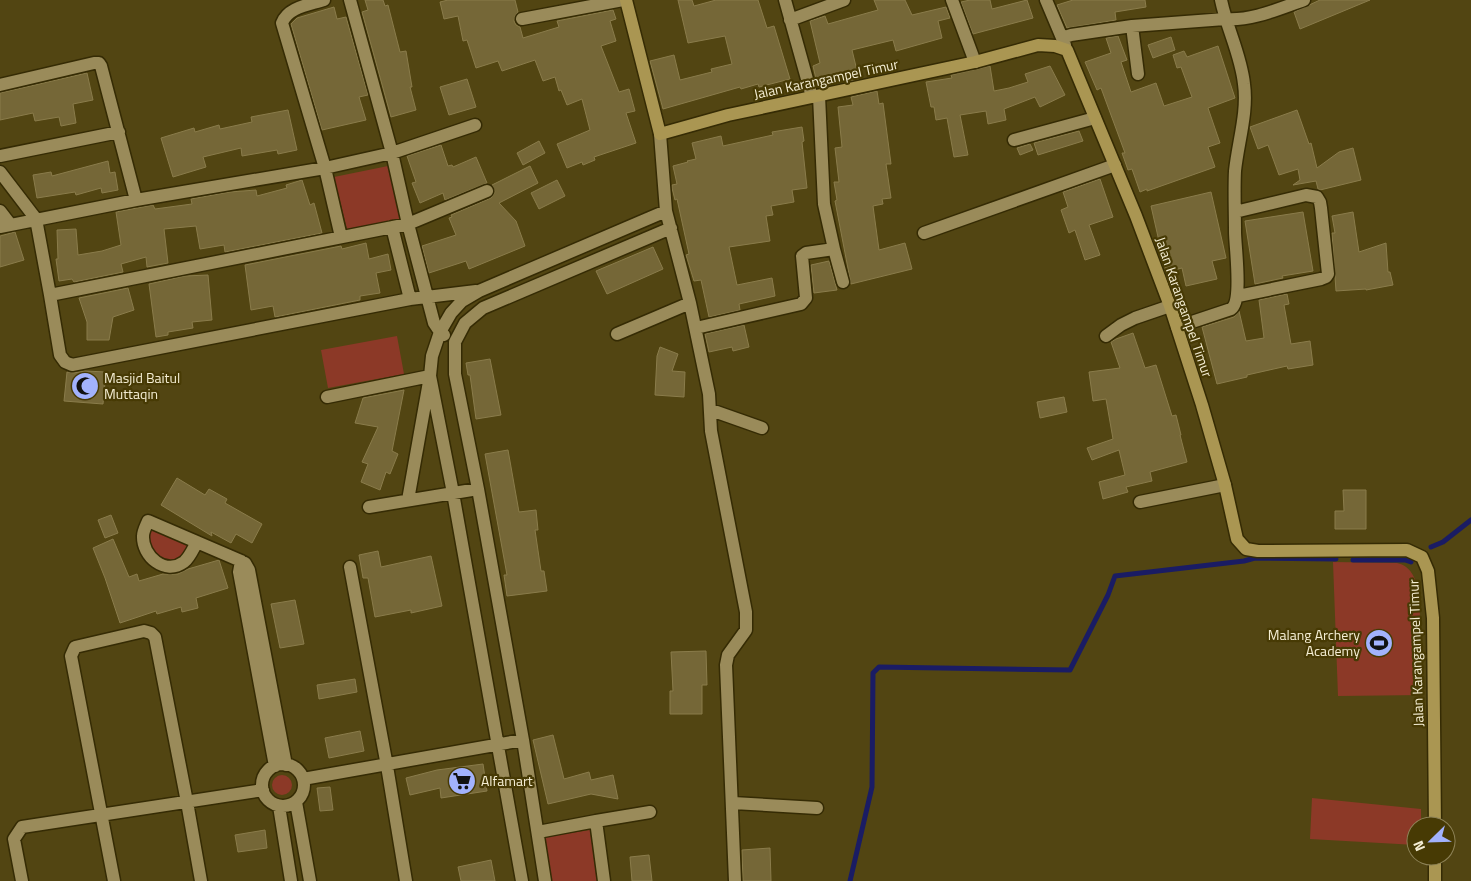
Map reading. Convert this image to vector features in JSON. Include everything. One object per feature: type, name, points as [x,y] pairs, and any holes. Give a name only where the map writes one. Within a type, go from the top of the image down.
[{"type":"street","points":[[324,0],[289,12],[284,16],[282,23],[324,168],[341,237]]},
{"type":"street","points":[[350,0],[392,154],[434,323],[440,332],[455,342]]},
{"type":"street","points":[[522,19],[625,0],[660,134],[666,211],[696,328],[711,410],[715,454],[746,612],[746,630],[728,655],[726,665],[735,881]]},
{"type":"street","points":[[785,0],[815,96],[824,204],[843,282]]},
{"type":"street","points":[[790,20],[844,0]]},
{"type":"street","points":[[952,0],[975,62]]},
{"type":"street","points":[[1046,0],[1065,44]]},
{"type":"street","points":[[1177,327],[1231,309],[1234,307],[1238,296],[1235,171],[1243,116],[1245,85],[1221,0]]},
{"type":"street","points":[[1065,44],[1071,35],[1132,26],[1251,18],[1304,0]]},
{"type":"street","points":[[1132,26],[1138,74]]},
{"type":"street","name":"Jalan Karangampel Timur","points":[[660,134],[728,115],[975,62],[1038,45],[1055,46],[1065,44],[1170,306],[1224,485],[1237,540],[1246,548],[1258,551],[1407,550],[1422,557],[1428,571],[1433,618],[1435,816]]},
{"type":"street","points":[[0,85],[94,62],[99,63],[136,200]]},
{"type":"street","points":[[1014,140],[1095,118]]},
{"type":"street","points":[[0,211],[5,226],[136,200],[324,168],[392,154],[475,125]]},
{"type":"street","points":[[0,156],[119,132]]},
{"type":"street","points":[[924,233],[1115,165]]},
{"type":"street","points":[[0,172],[36,219],[60,355],[65,362],[72,365],[410,299],[479,291]]},
{"type":"street","points":[[50,295],[392,228],[408,224],[487,191]]},
{"type":"street","points":[[1235,212],[1306,195],[1316,197],[1320,202],[1321,208],[1328,274],[1322,280],[1238,296]]},
{"type":"street","points":[[408,500],[432,356],[440,332],[451,312],[462,301],[479,291],[666,211]]},
{"type":"street","points":[[392,228],[410,299]]},
{"type":"street","points":[[545,881],[523,740],[478,489],[455,374],[455,342],[465,323],[483,308],[671,228]]},
{"type":"street","points":[[696,328],[801,304],[806,298],[802,256],[806,253],[834,248]]},
{"type":"street","points":[[617,334],[690,302]]},
{"type":"street","points":[[1106,336],[1134,318],[1170,306]]},
{"type":"street","points":[[327,397],[430,376]]},
{"type":"street","points":[[430,376],[499,745],[522,881]]},
{"type":"street","points":[[711,410],[762,428]]},
{"type":"street","points":[[1140,502],[1224,485]]},
{"type":"street","points":[[369,507],[478,489]]},
{"type":"street","points":[[197,542],[241,561],[239,572],[280,765]]},
{"type":"street","points":[[350,567],[406,881]]},
{"type":"street","points":[[114,881],[71,656],[75,647],[144,631],[155,636],[188,802],[201,881]]},
{"type":"street","points":[[303,779],[386,766],[523,740]]},
{"type":"street","points":[[280,765],[296,769],[303,779],[303,791],[296,802],[291,805],[279,806],[270,801],[263,790],[265,775],[280,765]]},
{"type":"street","points":[[22,881],[14,839],[22,827],[263,790]]},
{"type":"street","points":[[296,802],[310,881]]},
{"type":"street","points":[[733,803],[817,808]]},
{"type":"street","points":[[279,806],[291,881]]},
{"type":"street","points":[[538,832],[650,812]]},
{"type":"street","points":[[596,821],[604,881]]},
{"type":"street","points":[[1435,866],[1435,881]]},
{"type":"shaded area","points":[[388,166],[400,219],[347,229],[334,177]]},
{"type":"shaded area","points":[[397,336],[404,374],[328,388],[321,350]]},
{"type":"shaded area","points":[[151,529],[187,544],[188,547],[180,557],[168,562],[154,555],[148,537]]},
{"type":"shaded area","name":"Malang Archery Academy","points":[[1333,562],[1397,563],[1406,567],[1412,573],[1419,590],[1423,695],[1338,696]]},
{"type":"shaded area","points":[[282,775],[289,778],[292,785],[289,792],[282,795],[275,792],[272,785],[275,778]]},
{"type":"shaded area","points":[[1312,798],[1421,809],[1421,816],[1406,816],[1406,844],[1310,839]]},
{"type":"shaded area","points":[[590,830],[597,881],[551,881],[545,837]]},
{"type":"building","points":[[365,0],[383,0],[385,6],[388,5],[400,52],[406,51],[412,87],[410,87],[416,110],[391,117],[362,12],[368,10]]},
{"type":"building","points":[[448,0],[515,0],[518,12],[514,21],[520,27],[523,38],[559,27],[557,21],[613,10],[616,19],[610,21],[616,41],[601,46],[619,92],[629,89],[635,111],[626,113],[636,143],[594,157],[595,160],[583,165],[582,162],[567,168],[557,144],[590,130],[582,99],[567,105],[561,90],[559,91],[555,77],[543,81],[535,60],[502,71],[498,61],[476,68],[467,40],[463,41],[458,16],[444,19],[440,2]]},
{"type":"building","points":[[678,0],[692,0],[694,6],[716,0],[758,0],[767,28],[774,26],[790,79],[759,87],[758,84],[741,89],[740,87],[663,109],[650,61],[674,55],[680,80],[712,72],[711,69],[732,64],[725,36],[688,43]]},
{"type":"building","points":[[874,0],[905,0],[912,15],[946,7],[950,18],[938,21],[942,38],[896,51],[893,40],[852,50],[859,79],[849,81],[848,75],[817,83],[813,66],[820,63],[810,21],[825,16],[828,24],[878,10]]},
{"type":"building","points":[[990,0],[992,9],[1027,0],[1033,18],[973,34],[961,2]]},
{"type":"building","points":[[1073,0],[1145,0],[1146,7],[1115,12],[1116,20],[1067,28],[1057,5]]},
{"type":"building","points":[[1320,0],[1370,0],[1300,29],[1294,12]]},
{"type":"building","points":[[334,7],[337,19],[346,17],[368,95],[359,97],[366,120],[322,130],[291,24],[297,18]]},
{"type":"building","points":[[1118,36],[1127,60],[1121,62],[1131,92],[1156,83],[1164,106],[1192,97],[1181,67],[1177,68],[1173,55],[1184,51],[1187,57],[1218,46],[1235,98],[1208,108],[1220,143],[1208,147],[1215,167],[1140,192],[1132,169],[1128,170],[1122,153],[1125,153],[1101,88],[1097,90],[1085,62],[1111,53],[1106,38]]},
{"type":"building","points":[[1171,37],[1175,50],[1153,58],[1148,45]]},
{"type":"building","points":[[990,66],[994,91],[1028,82],[1025,74],[1050,66],[1065,95],[1040,107],[1035,97],[1004,109],[1006,120],[988,124],[986,111],[960,115],[968,155],[954,157],[947,118],[936,120],[934,107],[931,107],[926,82],[952,78],[951,75]]},
{"type":"building","points":[[87,73],[93,100],[73,104],[76,123],[61,126],[59,117],[35,121],[33,113],[0,120],[0,93]]},
{"type":"building","points":[[467,79],[476,107],[449,115],[440,87]]},
{"type":"building","points":[[877,91],[879,104],[883,103],[891,164],[886,164],[891,198],[882,199],[883,204],[873,206],[879,250],[905,243],[912,269],[851,284],[835,201],[837,200],[834,182],[839,182],[835,148],[842,147],[838,107],[853,105],[851,97]]},
{"type":"building","points":[[288,110],[297,150],[278,154],[277,150],[242,156],[241,148],[203,157],[206,167],[173,177],[161,138],[194,128],[195,132],[219,125],[220,129],[252,122],[251,117]]},
{"type":"building","points":[[1297,110],[1309,144],[1311,143],[1317,168],[1339,152],[1353,148],[1361,180],[1320,190],[1316,181],[1293,185],[1300,180],[1298,169],[1279,175],[1268,145],[1258,149],[1250,127]]},
{"type":"building","points":[[802,127],[807,188],[792,190],[794,202],[771,206],[773,215],[766,216],[770,241],[729,247],[737,285],[772,278],[775,296],[739,304],[740,310],[709,317],[701,280],[694,281],[686,255],[689,254],[677,199],[675,200],[672,188],[672,185],[677,184],[673,166],[696,159],[692,143],[721,136],[723,146],[773,135],[772,132]]},
{"type":"building","points":[[1079,131],[1083,141],[1038,155],[1034,143]]},
{"type":"building","points":[[539,141],[545,153],[523,165],[517,153]]},
{"type":"building","points":[[1030,144],[1033,150],[1020,155],[1017,148]]},
{"type":"building","points":[[441,145],[448,166],[452,165],[453,167],[476,157],[487,183],[445,200],[443,193],[420,203],[412,183],[416,182],[407,156]]},
{"type":"building","points":[[108,161],[110,173],[115,172],[118,190],[102,193],[101,188],[76,195],[75,192],[37,198],[33,175],[51,172],[52,176]]},
{"type":"building","points":[[530,166],[538,183],[499,203],[516,221],[525,246],[469,269],[466,261],[429,273],[422,246],[456,235],[449,218],[452,217],[451,215],[491,198],[495,192],[492,185]]},
{"type":"building","points":[[1100,179],[1113,217],[1089,225],[1100,255],[1085,260],[1075,230],[1069,233],[1061,210],[1068,207],[1063,192]]},
{"type":"building","points":[[302,180],[310,205],[314,203],[322,233],[225,252],[224,245],[200,249],[196,226],[164,229],[168,263],[147,267],[146,257],[121,264],[123,272],[74,282],[72,279],[59,281],[56,259],[58,259],[57,230],[76,229],[78,255],[102,251],[121,245],[116,212],[153,205],[155,209],[192,204],[191,199],[230,192],[256,190],[257,196],[287,188],[286,185]]},
{"type":"building","points":[[557,180],[565,196],[539,209],[531,193]]},
{"type":"building","points":[[1211,192],[1226,258],[1212,261],[1217,279],[1186,286],[1182,268],[1166,272],[1151,206]]},
{"type":"building","points":[[1303,212],[1313,271],[1282,276],[1283,278],[1255,284],[1245,221]]},
{"type":"building","points":[[1353,212],[1359,252],[1386,243],[1388,272],[1390,272],[1393,285],[1366,290],[1336,291],[1332,233],[1335,233],[1332,216]]},
{"type":"building","points":[[15,232],[24,260],[0,267],[0,236]]},
{"type":"building","points":[[366,243],[369,259],[388,254],[391,270],[376,273],[380,293],[360,296],[360,300],[275,317],[273,306],[251,310],[245,265],[341,246],[342,249]]},
{"type":"building","points":[[653,247],[663,269],[607,294],[596,271]]},
{"type":"building","points":[[829,261],[837,290],[814,293],[811,265]]},
{"type":"building","points":[[208,275],[212,320],[192,322],[193,328],[168,332],[168,335],[156,337],[149,284],[185,276]]},
{"type":"building","points":[[128,288],[134,310],[113,317],[109,340],[87,340],[87,322],[79,298]]},
{"type":"building","points":[[1287,294],[1289,304],[1284,305],[1291,344],[1310,341],[1313,365],[1288,369],[1287,366],[1217,384],[1202,327],[1234,317],[1239,311],[1246,341],[1264,338],[1259,300]]},
{"type":"building","points":[[744,325],[749,347],[733,351],[732,347],[709,352],[705,334]]},
{"type":"building","points":[[1133,333],[1145,368],[1156,365],[1172,416],[1176,415],[1187,462],[1150,472],[1152,481],[1126,487],[1128,492],[1103,499],[1099,482],[1125,475],[1119,450],[1092,460],[1087,448],[1113,439],[1106,399],[1093,401],[1089,372],[1120,368],[1111,342]]},
{"type":"building","points":[[660,347],[678,354],[672,371],[685,372],[684,397],[655,395],[657,356]]},
{"type":"building","points":[[490,359],[501,415],[476,419],[470,375],[468,375],[466,363]]},
{"type":"building","name":"Masjid Baitul Muttaqin","points":[[67,372],[106,372],[103,404],[64,401]]},
{"type":"building","points":[[404,390],[392,451],[398,454],[390,474],[386,472],[380,490],[361,482],[368,464],[362,462],[378,427],[355,423],[363,398]]},
{"type":"building","points":[[1064,397],[1067,412],[1040,418],[1037,402]]},
{"type":"building","points":[[508,450],[519,512],[536,510],[538,530],[535,530],[541,571],[544,571],[547,591],[507,596],[504,575],[507,575],[485,454]]},
{"type":"building","points":[[177,478],[205,495],[209,489],[227,499],[225,503],[262,524],[252,543],[236,534],[231,543],[211,532],[212,536],[161,505]]},
{"type":"building","points":[[1343,490],[1366,490],[1366,529],[1335,529],[1335,511],[1344,511]]},
{"type":"building","points":[[111,515],[118,533],[105,538],[98,520]]},
{"type":"building","points":[[113,539],[129,577],[137,574],[139,581],[163,574],[178,574],[188,569],[219,560],[228,588],[196,598],[198,608],[182,612],[181,607],[157,614],[156,611],[120,623],[93,548]]},
{"type":"building","points":[[378,551],[381,567],[431,556],[442,606],[411,613],[411,610],[375,617],[368,578],[363,578],[359,555]]},
{"type":"building","points":[[295,600],[304,644],[280,648],[271,604]]},
{"type":"building","points":[[706,651],[707,685],[702,685],[702,714],[670,714],[670,691],[673,691],[671,652]]},
{"type":"building","points":[[355,679],[357,692],[319,699],[317,685]]},
{"type":"building","points":[[360,731],[364,751],[329,758],[325,738]]},
{"type":"building","points":[[553,735],[564,779],[589,772],[591,780],[613,775],[618,799],[591,794],[548,804],[533,740]]},
{"type":"building","name":"Alfamart","points":[[483,764],[487,791],[441,798],[440,788],[410,795],[406,778],[437,770]]},
{"type":"building","points":[[330,787],[333,810],[320,811],[317,788]]},
{"type":"building","points":[[265,830],[267,848],[238,852],[235,835]]},
{"type":"building","points":[[770,848],[771,881],[743,881],[742,850]]},
{"type":"building","points":[[649,855],[652,881],[632,881],[630,857]]},
{"type":"building","points":[[491,860],[495,881],[461,881],[458,867]]},
{"type":"waterway","points":[[1431,547],[1443,542],[1471,520]]},
{"type":"waterway","points":[[850,881],[872,787],[873,673],[879,667],[1070,670],[1108,595],[1115,576],[1244,561],[1255,558],[1336,559]]},
{"type":"waterway","points":[[1353,560],[1405,560],[1411,562]]},
{"type":"place","name":"Masjid Baitul Muttaqin","points":[[85,386]]},
{"type":"place","name":"Malang Archery Academy","points":[[1379,643]]},
{"type":"place","name":"Alfamart","points":[[462,781]]}]
